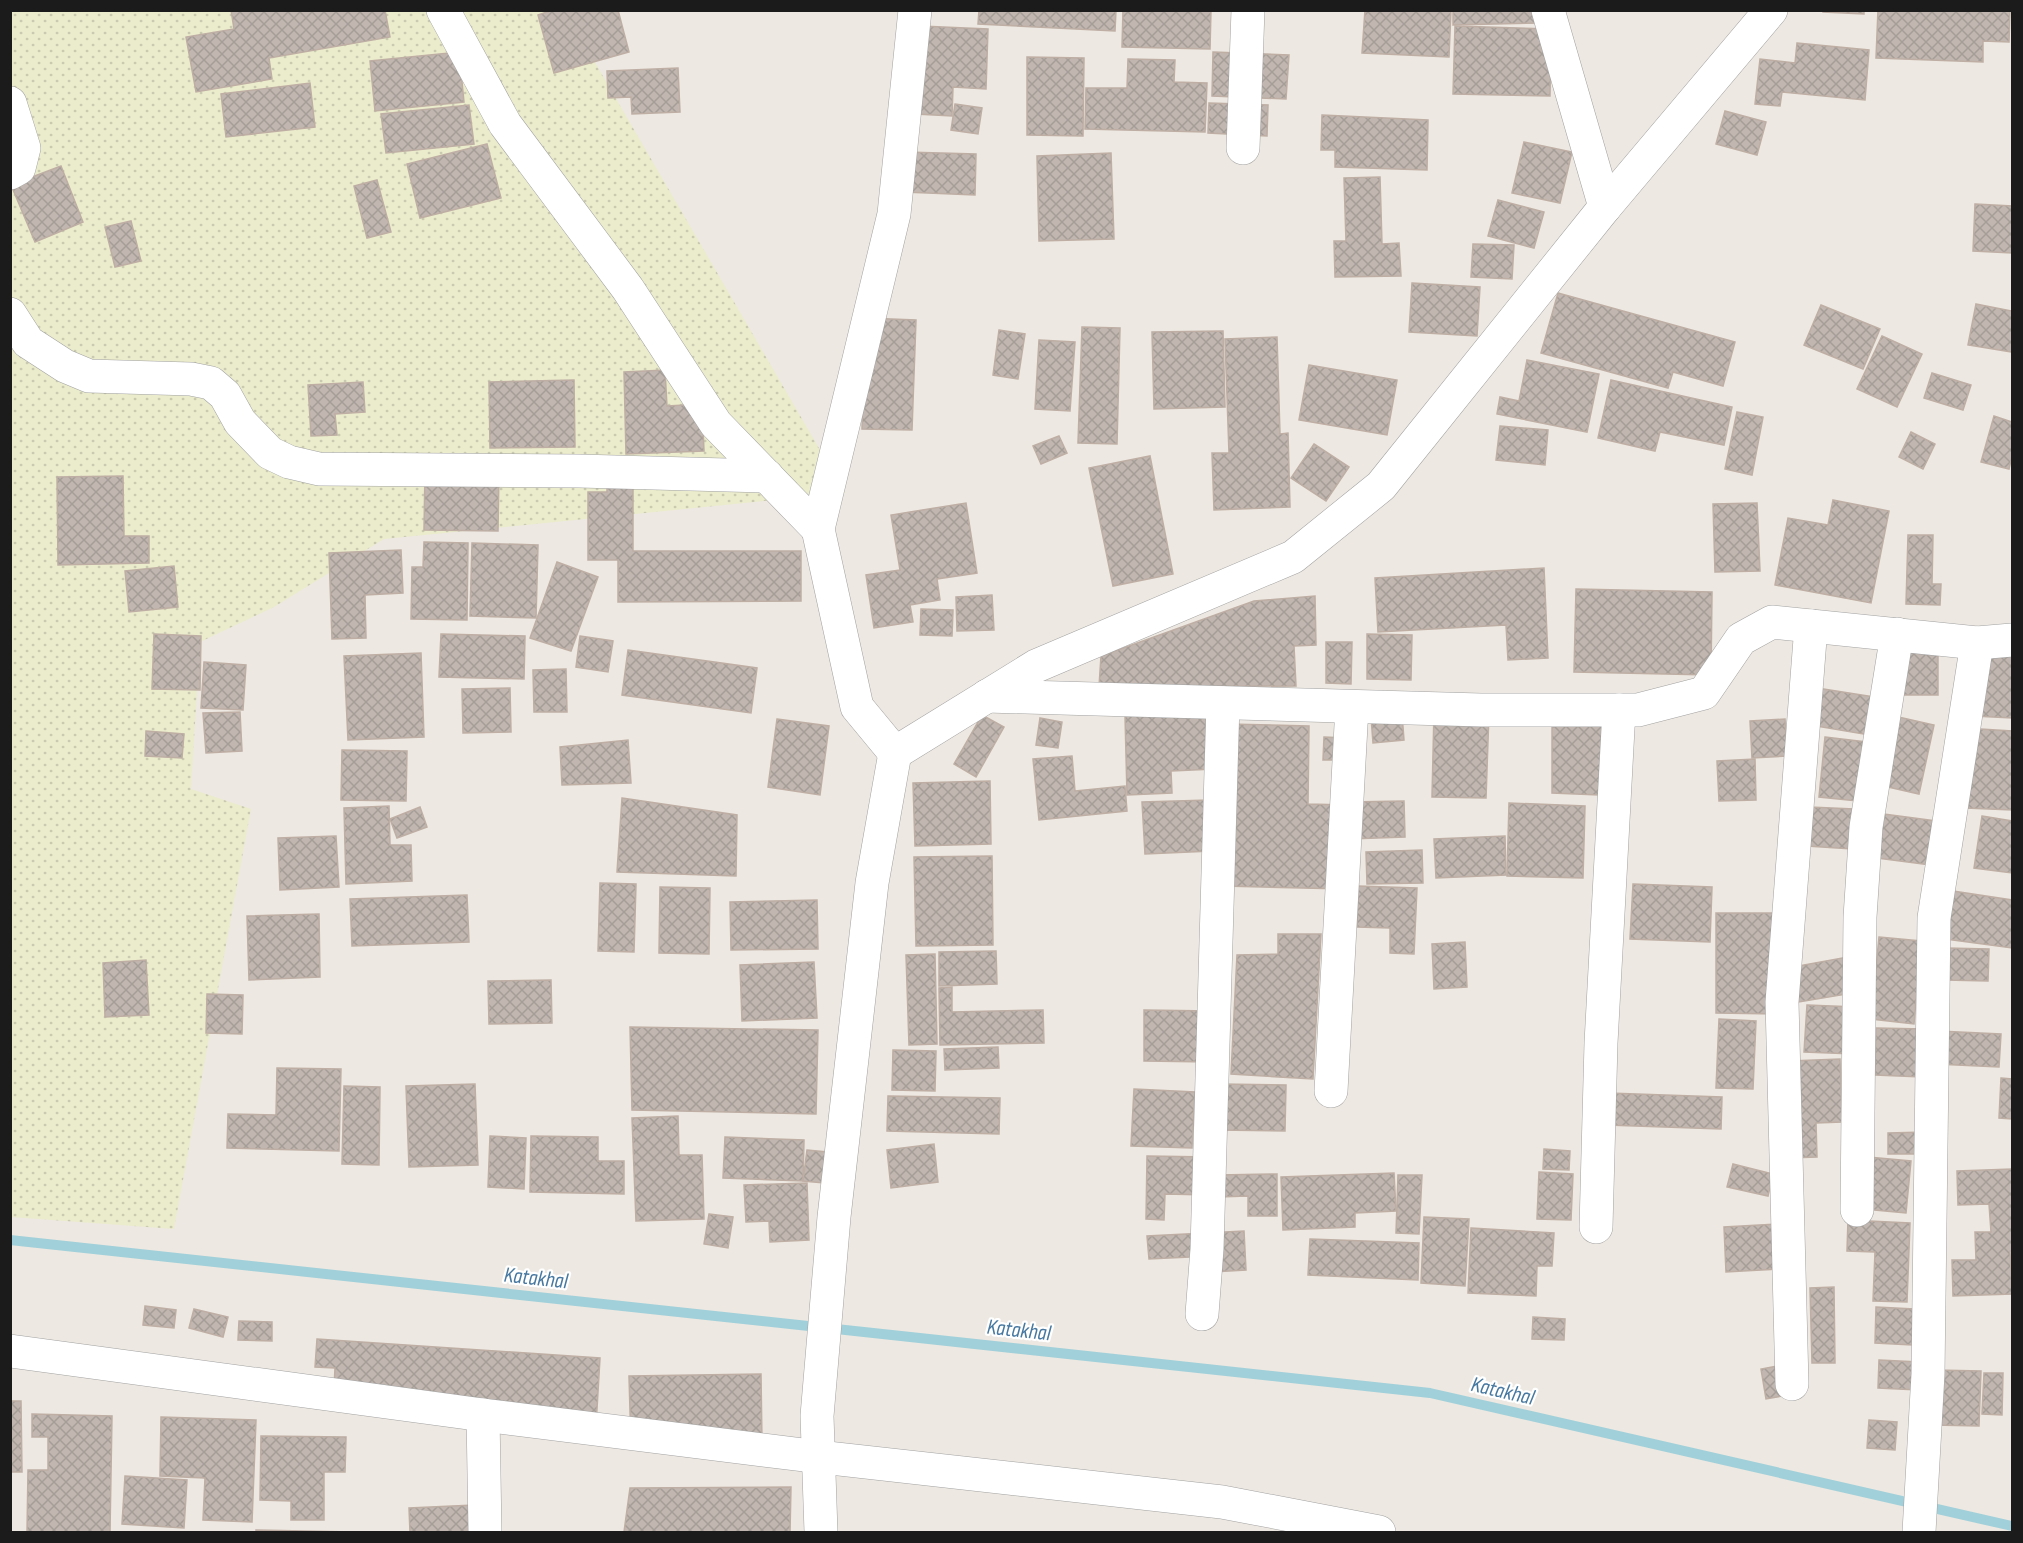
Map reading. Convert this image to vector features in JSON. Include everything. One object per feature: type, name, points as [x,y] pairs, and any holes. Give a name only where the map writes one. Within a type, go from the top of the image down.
[{"type":"street","points":[[443,10],[505,124],[628,289],[716,424],[818,528]]},
{"type":"street","points":[[895,753],[857,707],[818,528],[894,213],[915,10]]},
{"type":"street","points":[[1243,148],[1248,10]]},
{"type":"street","points":[[1548,10],[1605,207]]},
{"type":"street","points":[[821,1533],[817,1416],[834,1218],[872,883],[895,753],[1036,666],[1293,557],[1381,486],[1605,207],[1771,10]]},
{"type":"street","points":[[10,103],[24,148],[19,168],[10,173]]},
{"type":"street","points":[[10,314],[28,342],[65,366],[89,376],[191,379],[211,383],[225,395],[240,422],[270,453],[289,462],[319,470],[579,471],[767,476]]},
{"type":"street","points":[[987,696],[1481,710],[1638,710],[1704,693],[1741,639],[1772,622],[1977,643],[2013,640]]},
{"type":"street","points":[[1792,1384],[1782,1002],[1810,626]]},
{"type":"street","points":[[1857,1210],[1860,917],[1866,827],[1897,634]]},
{"type":"street","points":[[1919,1533],[1928,1374],[1934,918],[1977,643]]},
{"type":"street","points":[[1202,1314],[1208,1238],[1223,703]]},
{"type":"street","points":[[1331,1091],[1352,707]]},
{"type":"street","points":[[1596,1227],[1601,1043],[1619,710]]},
{"type":"street","points":[[10,1351],[483,1415],[820,1457],[1222,1502],[1379,1533]]},
{"type":"street","points":[[483,1415],[485,1533]]},
{"type":"green space","points":[[10,11],[574,11],[575,28],[845,493],[384,539],[274,607],[200,642],[191,789],[251,809],[174,1229],[11,1217]]},
{"type":"building","points":[[231,10],[385,10],[390,37],[269,58],[272,79],[196,92],[186,37],[234,29]]},
{"type":"building","points":[[553,10],[618,10],[629,52],[554,73],[538,15]]},
{"type":"building","points":[[979,10],[1116,10],[1115,31],[978,24]]},
{"type":"building","points":[[1123,10],[1211,10],[1210,49],[1122,47]]},
{"type":"building","points":[[1365,10],[1451,10],[1449,57],[1362,53]]},
{"type":"building","points":[[1453,10],[1540,10],[1540,23],[1453,25]]},
{"type":"building","points":[[1823,10],[1864,10],[1864,14],[1823,12]]},
{"type":"building","points":[[1878,10],[2010,10],[2009,42],[1983,41],[1983,62],[1876,58]]},
{"type":"building","points":[[920,26],[988,29],[986,89],[953,87],[952,116],[916,114]]},
{"type":"building","points":[[1455,26],[1551,29],[1550,96],[1453,94]]},
{"type":"building","points":[[1797,43],[1869,50],[1865,100],[1782,92],[1780,106],[1755,104],[1760,59],[1795,63]]},
{"type":"building","points":[[459,52],[464,102],[375,111],[370,61]]},
{"type":"building","points":[[1213,52],[1289,55],[1286,99],[1212,96]]},
{"type":"building","points":[[1027,57],[1084,58],[1083,136],[1027,135]]},
{"type":"building","points":[[1128,59],[1175,60],[1174,82],[1207,83],[1205,132],[1085,129],[1086,88],[1127,88]]},
{"type":"building","points":[[678,68],[680,112],[632,114],[631,97],[608,98],[607,71]]},
{"type":"building","points":[[310,83],[315,127],[226,137],[221,94]]},
{"type":"building","points":[[1209,103],[1268,105],[1267,136],[1208,133]]},
{"type":"building","points":[[955,104],[982,108],[978,134],[951,130]]},
{"type":"building","points":[[469,105],[474,144],[386,153],[381,114]]},
{"type":"building","points":[[1725,111],[1766,122],[1757,155],[1716,144]]},
{"type":"building","points":[[1322,115],[1428,120],[1427,170],[1335,167],[1335,150],[1321,150]]},
{"type":"building","points":[[1524,142],[1572,152],[1560,203],[1512,193]]},
{"type":"building","points":[[487,144],[501,198],[420,218],[407,164]]},
{"type":"building","points":[[905,152],[976,154],[975,195],[904,192]]},
{"type":"building","points":[[1111,153],[1114,239],[1039,241],[1037,156]]},
{"type":"building","points":[[61,166],[83,222],[35,242],[11,185]]},
{"type":"building","points":[[1380,177],[1382,244],[1399,243],[1401,276],[1335,277],[1334,241],[1346,241],[1344,178]]},
{"type":"building","points":[[377,180],[391,232],[367,238],[354,186]]},
{"type":"building","points":[[1498,200],[1544,212],[1534,248],[1488,236]]},
{"type":"building","points":[[1975,204],[2012,206],[2012,253],[1973,251]]},
{"type":"building","points":[[131,221],[141,261],[115,267],[105,227]]},
{"type":"building","points":[[1473,244],[1514,245],[1512,279],[1471,277]]},
{"type":"building","points":[[1412,283],[1480,287],[1477,336],[1409,332]]},
{"type":"building","points":[[1558,293],[1735,342],[1723,386],[1673,372],[1668,388],[1541,353]]},
{"type":"building","points":[[1976,304],[2012,311],[2012,352],[1968,345]]},
{"type":"building","points":[[1821,305],[1880,329],[1863,369],[1804,345]]},
{"type":"building","points":[[865,318],[916,320],[912,430],[862,429]]},
{"type":"building","points":[[1082,327],[1120,328],[1117,444],[1078,443]]},
{"type":"building","points":[[999,330],[1025,334],[1018,379],[993,375]]},
{"type":"building","points":[[1223,331],[1225,407],[1154,409],[1152,332]]},
{"type":"building","points":[[1882,336],[1922,354],[1897,407],[1857,389]]},
{"type":"building","points":[[1277,337],[1280,434],[1288,433],[1290,507],[1214,510],[1212,453],[1229,453],[1225,339]]},
{"type":"building","points":[[1039,340],[1075,342],[1070,411],[1035,409]]},
{"type":"building","points":[[1527,360],[1599,374],[1587,432],[1497,414],[1500,397],[1519,401]]},
{"type":"building","points":[[1309,365],[1397,380],[1387,435],[1299,420]]},
{"type":"building","points":[[665,370],[667,406],[702,404],[704,451],[626,454],[624,372]]},
{"type":"building","points":[[1932,373],[1971,385],[1963,410],[1924,398]]},
{"type":"building","points":[[574,380],[575,447],[490,448],[489,382]]},
{"type":"building","points":[[1611,380],[1732,407],[1724,445],[1660,432],[1655,451],[1598,438]]},
{"type":"building","points":[[363,382],[365,412],[335,414],[337,435],[311,436],[308,385]]},
{"type":"building","points":[[1737,412],[1763,417],[1752,475],[1725,469]]},
{"type":"building","points":[[1994,416],[2012,422],[2012,456],[2009,469],[1981,462]]},
{"type":"building","points":[[1500,426],[1548,430],[1545,465],[1496,460]]},
{"type":"building","points":[[1911,432],[1935,444],[1923,469],[1899,457]]},
{"type":"building","points":[[1059,436],[1067,453],[1041,464],[1033,446]]},
{"type":"building","points":[[1314,444],[1349,467],[1326,501],[1291,478]]},
{"type":"building","points":[[1150,456],[1173,574],[1113,586],[1089,468]]},
{"type":"building","points":[[425,471],[499,472],[498,531],[424,530]]},
{"type":"building","points":[[123,476],[124,536],[149,536],[149,563],[58,565],[57,477]]},
{"type":"building","points":[[607,478],[633,478],[633,551],[801,551],[801,601],[618,602],[618,560],[588,560],[588,492],[607,492]]},
{"type":"building","points":[[1833,500],[1889,511],[1871,603],[1775,585],[1788,518],[1828,525]]},
{"type":"building","points":[[966,503],[977,573],[937,579],[940,600],[910,605],[913,622],[874,628],[866,575],[900,570],[891,515]]},
{"type":"building","points":[[1757,503],[1760,571],[1715,572],[1713,504]]},
{"type":"building","points":[[1908,535],[1933,535],[1932,584],[1941,584],[1940,605],[1906,604]]},
{"type":"building","points":[[424,542],[468,543],[467,620],[411,619],[412,567],[423,567]]},
{"type":"building","points":[[472,543],[538,545],[536,618],[470,616]]},
{"type":"building","points":[[401,550],[403,593],[365,595],[366,638],[332,639],[329,553]]},
{"type":"building","points":[[557,562],[598,577],[571,651],[530,638]]},
{"type":"building","points":[[174,566],[178,607],[129,612],[125,571]]},
{"type":"building","points":[[1544,568],[1548,658],[1508,660],[1506,625],[1378,632],[1375,578]]},
{"type":"building","points":[[1576,589],[1712,592],[1711,675],[1574,672]]},
{"type":"building","points":[[992,595],[994,630],[957,631],[956,597]]},
{"type":"building","points":[[1315,596],[1316,645],[1294,646],[1296,686],[1099,687],[1101,656],[1254,601]]},
{"type":"building","points":[[921,609],[953,610],[952,636],[920,635]]},
{"type":"building","points":[[154,634],[201,636],[200,690],[152,689]]},
{"type":"building","points":[[441,634],[525,636],[524,679],[439,677]]},
{"type":"building","points":[[1367,634],[1412,635],[1411,680],[1367,679]]},
{"type":"building","points":[[580,636],[613,641],[608,672],[576,667]]},
{"type":"building","points":[[1903,641],[1938,641],[1938,695],[1903,695]]},
{"type":"building","points":[[1326,642],[1352,642],[1351,684],[1326,683]]},
{"type":"building","points":[[628,650],[757,668],[751,713],[622,695]]},
{"type":"building","points":[[1978,652],[2012,654],[2012,718],[1974,716]]},
{"type":"building","points":[[421,653],[424,737],[348,740],[344,656]]},
{"type":"building","points":[[204,662],[246,665],[243,710],[201,708]]},
{"type":"building","points":[[566,669],[567,712],[534,712],[533,670]]},
{"type":"building","points":[[1798,685],[1888,699],[1881,737],[1792,722]]},
{"type":"building","points":[[510,688],[511,732],[463,733],[462,689]]},
{"type":"building","points":[[240,712],[242,751],[206,753],[203,713]]},
{"type":"building","points":[[1434,712],[1489,713],[1486,798],[1432,797]]},
{"type":"building","points":[[1212,713],[1214,769],[1171,771],[1172,793],[1127,795],[1125,715]]},
{"type":"building","points":[[1402,714],[1404,740],[1373,743],[1371,717]]},
{"type":"building","points":[[982,715],[1004,727],[976,777],[954,764]]},
{"type":"building","points":[[1894,716],[1934,725],[1919,794],[1879,785]]},
{"type":"building","points":[[1040,718],[1062,722],[1058,748],[1036,745]]},
{"type":"building","points":[[777,719],[829,726],[820,795],[768,787]]},
{"type":"building","points":[[1552,719],[1611,719],[1599,795],[1552,793]]},
{"type":"building","points":[[1785,719],[1787,756],[1752,758],[1750,721]]},
{"type":"building","points":[[1227,724],[1309,726],[1308,804],[1346,805],[1344,889],[1224,886]]},
{"type":"building","points":[[1964,728],[2012,731],[2012,810],[1966,808]]},
{"type":"building","points":[[146,731],[184,734],[182,758],[145,756]]},
{"type":"building","points":[[1324,737],[1346,738],[1345,760],[1323,760]]},
{"type":"building","points":[[1825,737],[1883,744],[1877,803],[1819,797]]},
{"type":"building","points":[[628,740],[631,783],[562,785],[560,747]]},
{"type":"building","points":[[342,750],[407,751],[406,801],[341,800]]},
{"type":"building","points":[[1072,756],[1075,791],[1125,786],[1127,811],[1039,820],[1033,759]]},
{"type":"building","points":[[1755,759],[1756,800],[1719,801],[1717,761]]},
{"type":"building","points":[[990,781],[991,844],[915,846],[913,783]]},
{"type":"building","points":[[622,798],[737,815],[736,876],[617,872]]},
{"type":"building","points":[[1209,800],[1212,851],[1145,854],[1142,802]]},
{"type":"building","points":[[1404,801],[1405,837],[1350,839],[1350,802]]},
{"type":"building","points":[[1509,803],[1585,806],[1583,878],[1507,876]]},
{"type":"building","points":[[389,806],[390,845],[411,845],[412,881],[346,884],[344,808]]},
{"type":"building","points":[[420,807],[427,827],[397,838],[390,819]]},
{"type":"building","points":[[1809,807],[1854,809],[1852,849],[1807,846]]},
{"type":"building","points":[[1876,813],[1936,821],[1930,865],[1870,857]]},
{"type":"building","points":[[1982,816],[2012,821],[2012,873],[1974,868]]},
{"type":"building","points":[[336,836],[339,887],[280,890],[278,838]]},
{"type":"building","points":[[1505,836],[1506,875],[1436,878],[1434,839]]},
{"type":"building","points":[[1422,850],[1423,883],[1367,884],[1366,852]]},
{"type":"building","points":[[992,856],[993,945],[916,946],[914,857]]},
{"type":"building","points":[[600,883],[636,884],[634,952],[598,951]]},
{"type":"building","points":[[1633,884],[1712,887],[1710,942],[1630,939]]},
{"type":"building","points":[[1358,886],[1417,888],[1414,954],[1390,953],[1390,928],[1357,927]]},
{"type":"building","points":[[660,887],[710,888],[709,954],[659,953]]},
{"type":"building","points":[[1953,891],[2012,900],[2012,948],[1946,939]]},
{"type":"building","points":[[467,895],[469,942],[352,946],[350,899]]},
{"type":"building","points":[[817,900],[818,949],[731,950],[730,902]]},
{"type":"building","points":[[1716,913],[1774,913],[1777,1014],[1716,1013]]},
{"type":"building","points":[[319,914],[320,977],[249,980],[247,916]]},
{"type":"building","points":[[1278,934],[1321,934],[1313,1079],[1231,1074],[1237,955],[1278,954]]},
{"type":"building","points":[[1879,937],[1921,941],[1914,1024],[1871,1019]]},
{"type":"building","points":[[1465,942],[1467,987],[1434,989],[1432,944]]},
{"type":"building","points":[[1946,948],[1989,949],[1988,981],[1945,980]]},
{"type":"building","points":[[996,951],[997,984],[939,986],[939,952]]},
{"type":"building","points":[[935,954],[937,1044],[909,1045],[906,955]]},
{"type":"building","points":[[1853,956],[1859,992],[1793,1003],[1787,968]]},
{"type":"building","points":[[146,960],[149,1015],[105,1017],[103,963]]},
{"type":"building","points":[[814,962],[817,1018],[742,1021],[740,965]]},
{"type":"building","points":[[551,980],[552,1023],[489,1024],[488,981]]},
{"type":"building","points":[[952,987],[952,1012],[1043,1010],[1044,1043],[940,1045],[939,988]]},
{"type":"building","points":[[207,994],[243,995],[242,1034],[206,1033]]},
{"type":"building","points":[[1807,1005],[1856,1007],[1854,1054],[1804,1052]]},
{"type":"building","points":[[1144,1010],[1211,1011],[1211,1062],[1144,1061]]},
{"type":"building","points":[[1719,1019],[1756,1021],[1753,1089],[1716,1088]]},
{"type":"building","points":[[630,1027],[818,1030],[816,1114],[632,1110]]},
{"type":"building","points":[[1876,1028],[1924,1029],[1922,1077],[1875,1075]]},
{"type":"building","points":[[1938,1031],[2001,1034],[1999,1067],[1936,1064]]},
{"type":"building","points":[[998,1047],[999,1068],[945,1070],[944,1049]]},
{"type":"building","points":[[893,1050],[936,1051],[935,1091],[892,1090]]},
{"type":"building","points":[[1840,1059],[1842,1122],[1816,1123],[1817,1157],[1788,1158],[1790,1061]]},
{"type":"building","points":[[277,1068],[341,1069],[339,1151],[227,1148],[228,1114],[276,1115]]},
{"type":"building","points":[[2001,1078],[2012,1079],[2012,1119],[1999,1118]]},
{"type":"building","points":[[475,1084],[478,1165],[409,1167],[406,1086]]},
{"type":"building","points":[[1219,1084],[1286,1085],[1285,1131],[1218,1130]]},
{"type":"building","points":[[344,1086],[380,1087],[379,1165],[342,1164]]},
{"type":"building","points":[[1134,1089],[1195,1092],[1192,1148],[1131,1146]]},
{"type":"building","points":[[1608,1093],[1722,1097],[1721,1129],[1607,1125]]},
{"type":"building","points":[[888,1096],[1000,1098],[999,1134],[887,1131]]},
{"type":"building","points":[[678,1116],[679,1155],[702,1155],[704,1219],[636,1221],[632,1118]]},
{"type":"building","points":[[1926,1132],[1927,1154],[1888,1154],[1888,1133]]},
{"type":"building","points":[[490,1136],[526,1138],[524,1189],[488,1187]]},
{"type":"building","points":[[531,1136],[598,1137],[598,1161],[624,1161],[624,1194],[530,1192]]},
{"type":"building","points":[[725,1137],[804,1140],[803,1181],[723,1178]]},
{"type":"building","points":[[934,1144],[938,1182],[891,1188],[887,1150]]},
{"type":"building","points":[[1544,1149],[1570,1151],[1569,1170],[1543,1169]]},
{"type":"building","points":[[807,1150],[827,1152],[824,1183],[803,1181]]},
{"type":"building","points":[[1147,1156],[1209,1157],[1208,1195],[1165,1194],[1164,1220],[1146,1219]]},
{"type":"building","points":[[1868,1157],[1911,1161],[1906,1213],[1864,1209]]},
{"type":"building","points":[[1733,1164],[1773,1174],[1768,1196],[1727,1187]]},
{"type":"building","points":[[2012,1169],[2012,1251],[2010,1251],[2012,1294],[1953,1296],[1952,1260],[1976,1260],[1975,1232],[1991,1232],[1989,1204],[1958,1205],[1957,1171]]},
{"type":"building","points":[[1539,1172],[1573,1174],[1571,1220],[1537,1219]]},
{"type":"building","points":[[1394,1173],[1396,1211],[1355,1213],[1355,1227],[1283,1230],[1281,1177]]},
{"type":"building","points":[[1277,1174],[1277,1216],[1248,1216],[1248,1196],[1218,1197],[1218,1175]]},
{"type":"building","points":[[1398,1175],[1422,1175],[1419,1234],[1396,1233]]},
{"type":"building","points":[[807,1183],[809,1240],[770,1242],[769,1221],[746,1222],[744,1185]]},
{"type":"building","points":[[709,1214],[733,1217],[728,1248],[704,1244]]},
{"type":"building","points":[[1424,1217],[1469,1219],[1465,1286],[1421,1283]]},
{"type":"building","points":[[1848,1220],[1910,1223],[1907,1302],[1873,1301],[1875,1252],[1847,1251]]},
{"type":"building","points":[[1777,1224],[1779,1269],[1726,1272],[1724,1227]]},
{"type":"building","points":[[1471,1228],[1554,1233],[1552,1266],[1537,1266],[1536,1296],[1468,1293]]},
{"type":"building","points":[[1244,1231],[1246,1270],[1212,1272],[1211,1256],[1149,1259],[1147,1236]]},
{"type":"building","points":[[1310,1239],[1419,1243],[1418,1280],[1308,1275]]},
{"type":"building","points":[[1834,1287],[1835,1363],[1812,1363],[1810,1288]]},
{"type":"building","points":[[145,1306],[176,1310],[174,1328],[143,1325]]},
{"type":"building","points":[[1876,1307],[1914,1309],[1912,1345],[1875,1343]]},
{"type":"building","points":[[194,1309],[228,1317],[223,1337],[189,1328]]},
{"type":"building","points":[[1533,1317],[1565,1319],[1564,1340],[1532,1339]]},
{"type":"building","points":[[239,1321],[272,1322],[272,1341],[238,1340]]},
{"type":"building","points":[[317,1339],[600,1358],[596,1426],[333,1408],[335,1368],[315,1367]]},
{"type":"building","points":[[1879,1360],[1919,1362],[1918,1390],[1878,1388]]},
{"type":"building","points":[[1799,1362],[1805,1392],[1766,1399],[1761,1369]]},
{"type":"building","points":[[1935,1370],[1981,1371],[1979,1426],[1934,1425]]},
{"type":"building","points":[[1984,1373],[2003,1373],[2002,1415],[1982,1414]]},
{"type":"building","points":[[761,1374],[762,1442],[631,1445],[629,1376]]},
{"type":"building","points":[[10,1401],[21,1401],[22,1472],[10,1472]]},
{"type":"building","points":[[32,1414],[112,1416],[110,1532],[27,1532],[28,1470],[48,1470],[48,1437],[32,1437]]},
{"type":"building","points":[[161,1417],[256,1420],[252,1522],[203,1520],[205,1478],[160,1476]]},
{"type":"building","points":[[1869,1420],[1897,1422],[1895,1450],[1867,1448]]},
{"type":"building","points":[[261,1436],[346,1437],[345,1472],[324,1472],[324,1520],[291,1520],[291,1501],[260,1500]]},
{"type":"building","points":[[125,1476],[187,1480],[184,1528],[122,1524]]},
{"type":"building","points":[[791,1487],[790,1532],[624,1532],[630,1488]]},
{"type":"building","points":[[474,1505],[476,1532],[410,1532],[409,1508]]},
{"type":"building","points":[[256,1530],[354,1532],[256,1532]]},
{"type":"waterway","name":"Katakhal","points":[[10,1240],[1430,1393],[2012,1526]]}]
